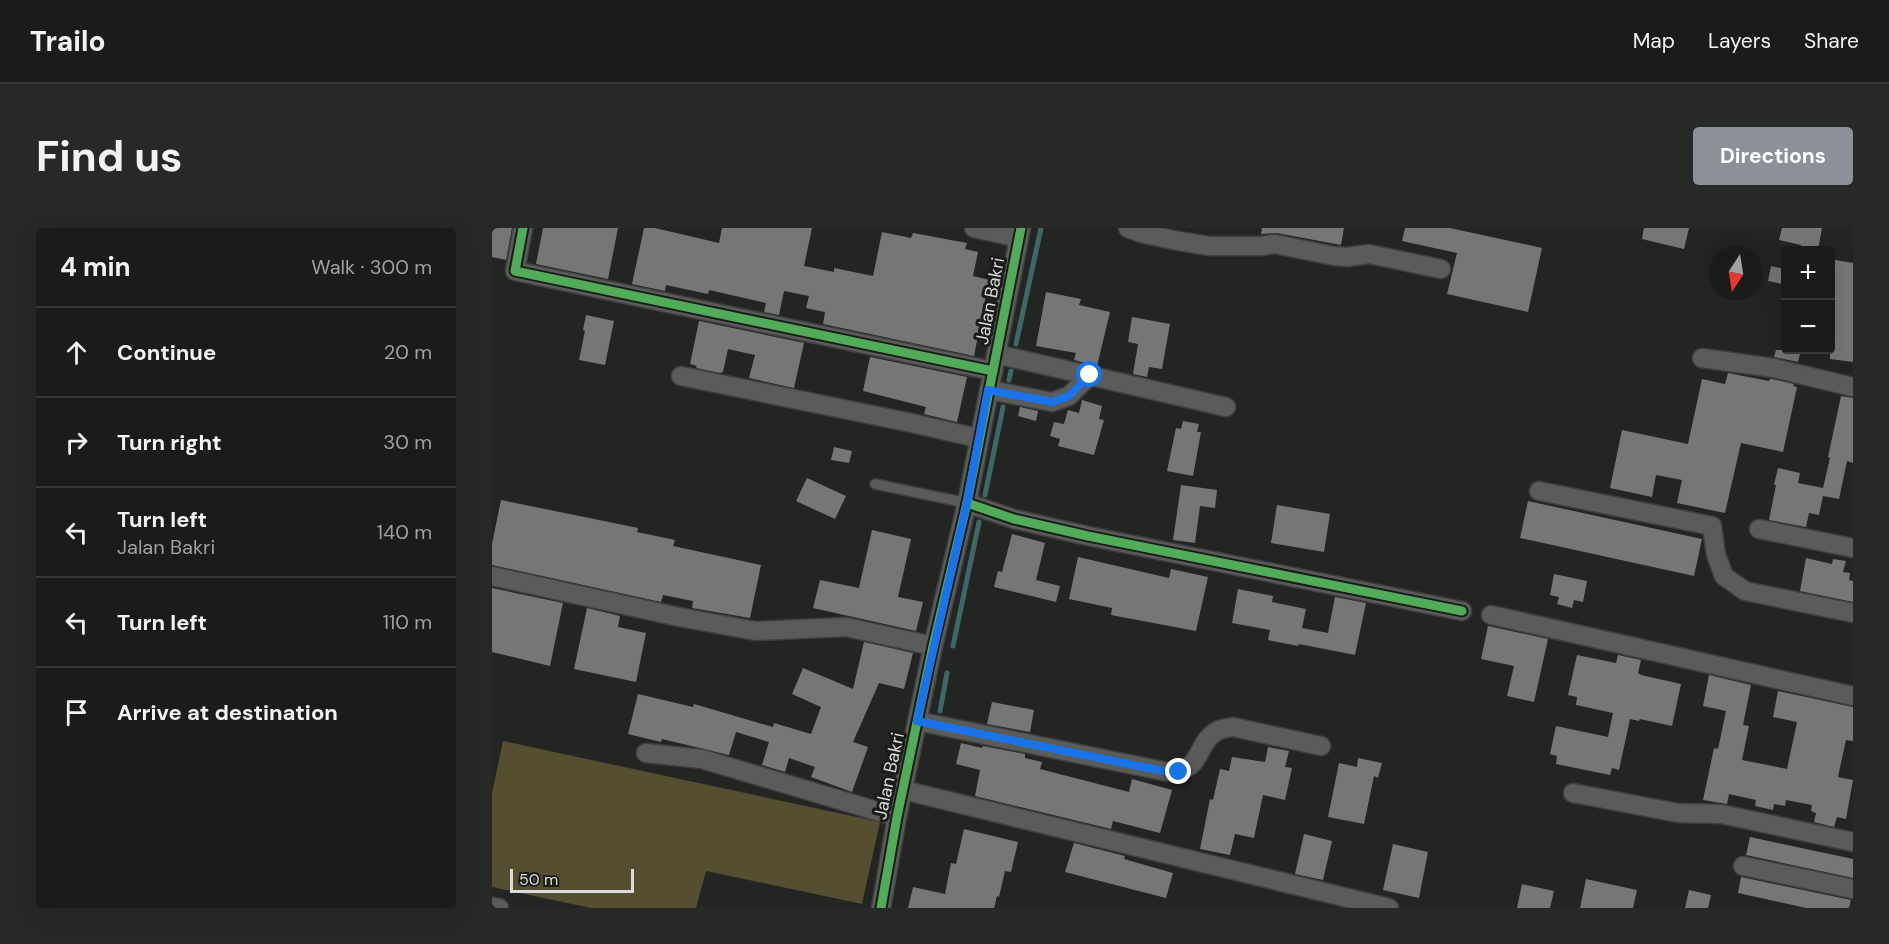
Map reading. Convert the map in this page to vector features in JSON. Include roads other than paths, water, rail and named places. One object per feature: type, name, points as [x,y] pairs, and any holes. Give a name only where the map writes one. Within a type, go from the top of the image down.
[{"type":"street","points":[[523,228],[515,271],[994,362],[1090,375],[1226,407]]},
{"type":"street","points":[[974,228],[1020,233]]},
{"type":"street","points":[[1128,228],[1141,233],[1209,246],[1275,244],[1334,256],[1369,254],[1441,269]]},
{"type":"street","name":"Jalan Bakri","points":[[881,908],[897,817],[933,645],[967,503],[1020,233]]},
{"type":"street","points":[[1702,358],[1774,368],[1853,387]]},
{"type":"street","points":[[988,390],[1052,402],[1069,396],[1090,375]]},
{"type":"street","points":[[681,376],[978,438]]},
{"type":"street","points":[[1539,491],[1712,526],[1716,555],[1724,576],[1745,591],[1853,613]]},
{"type":"street","points":[[967,503],[1014,519],[1088,536],[1462,611]]},
{"type":"street","points":[[1759,529],[1853,548]]},
{"type":"street","points":[[492,576],[679,617],[756,631],[846,627],[933,645]]},
{"type":"street","points":[[1491,615],[1853,696]]},
{"type":"street","points":[[917,721],[1168,772],[1179,772],[1192,766],[1209,738],[1220,730],[1233,727],[1321,746]]},
{"type":"street","points":[[646,753],[702,759],[897,817]]},
{"type":"street","points":[[903,790],[1389,908]]},
{"type":"street","points":[[1573,793],[1678,813],[1721,814],[1853,842]]},
{"type":"street","points":[[1743,866],[1853,889]]},
{"type":"street","points":[[492,907],[499,908]]},
{"type":"lane","points":[[875,484],[967,503]]},
{"type":"waterway","points":[[1016,344],[1041,228]]},
{"type":"waterway","points":[[1009,380],[1011,371]]},
{"type":"waterway","points":[[985,495],[1003,407]]},
{"type":"waterway","points":[[953,646],[979,522]]},
{"type":"waterway","points":[[940,711],[947,673]]}]
